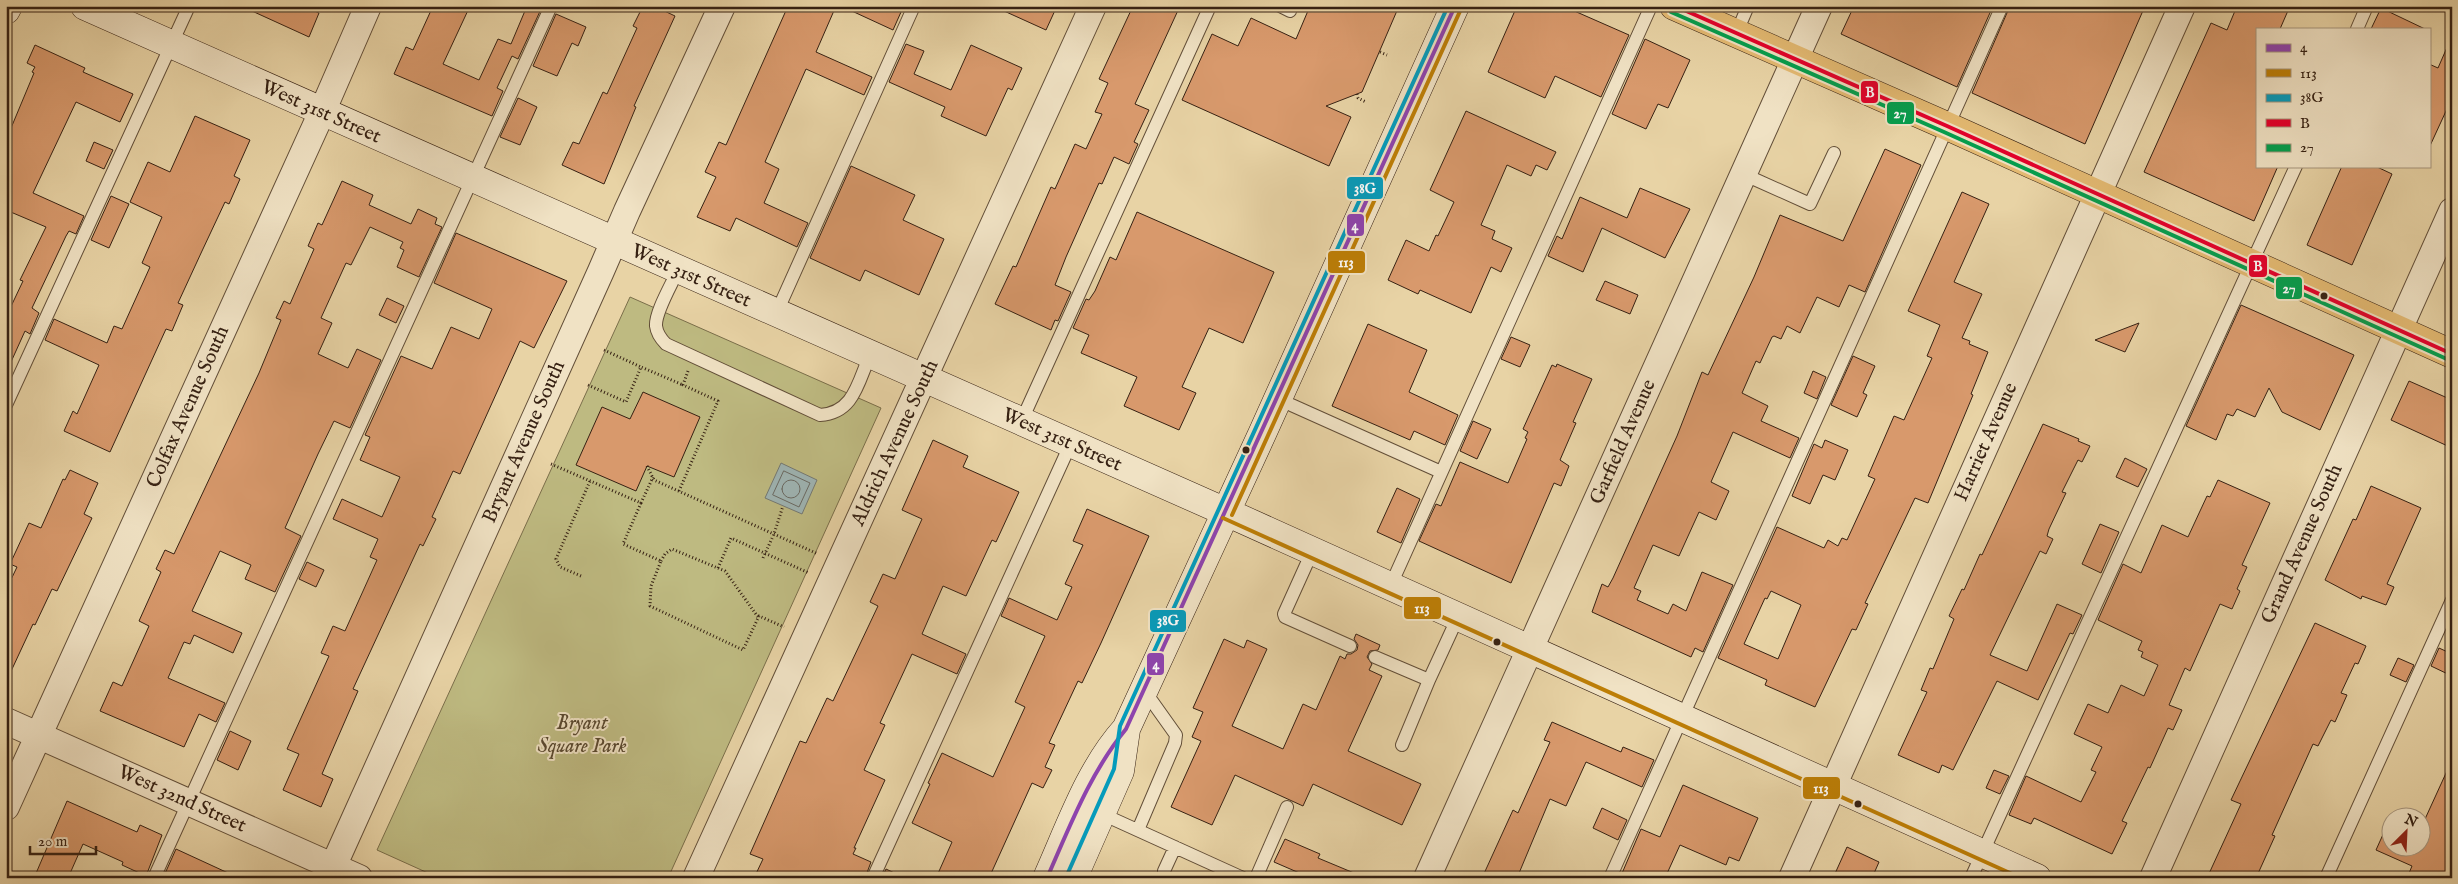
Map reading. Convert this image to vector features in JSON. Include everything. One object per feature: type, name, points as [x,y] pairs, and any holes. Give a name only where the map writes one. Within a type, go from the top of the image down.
[{"type":"main road","points":[[1674,6],[1947,126],[2452,354]]},
{"type":"street","points":[[6,10],[8,6]]},
{"type":"street","name":"West 31st Street","points":[[85,6],[924,380],[1226,512],[2037,878]]},
{"type":"street","name":"Colfax Avenue South","points":[[6,807],[322,112],[368,6]]},
{"type":"street","name":"Bryant Avenue South","points":[[330,872],[722,6]]},
{"type":"street","name":"Aldrich Avenue South","points":[[696,878],[1093,6]]},
{"type":"street","points":[[1047,878],[1098,767],[1112,745],[1126,729],[1278,399],[1455,6]]},
{"type":"street","name":"Garfield Avenue","points":[[1427,878],[1819,6]]},
{"type":"street","name":"Harriet Avenue","points":[[1792,878],[2096,194],[2182,6]]},
{"type":"street","name":"Grand Avenue South","points":[[2153,878],[2452,211]]},
{"type":"street","name":"West 32nd Street","points":[[6,721],[188,802],[330,872],[358,878]]},
{"type":"street","points":[[1073,878],[1120,771],[1126,729]]},
{"type":"lane","points":[[6,405],[189,6]]},
{"type":"lane","points":[[154,878],[474,179],[551,6]]},
{"type":"lane","points":[[776,314],[914,6]]},
{"type":"lane","points":[[1022,422],[1210,6]]},
{"type":"lane","points":[[1280,6],[1290,11],[1292,6]]},
{"type":"lane","points":[[1390,587],[1652,6]]},
{"type":"lane","points":[[1736,34],[1748,6]]},
{"type":"lane","points":[[1610,878],[2002,6]]},
{"type":"lane","points":[[2357,28],[2367,6]]},
{"type":"lane","points":[[1743,174],[1810,204],[1834,153]]},
{"type":"lane","points":[[1971,878],[2250,263],[2295,168]]},
{"type":"lane","points":[[678,270],[657,317],[656,327],[659,336],[666,344],[820,415],[834,414],[845,407],[870,355]]},
{"type":"lane","points":[[1278,399],[1441,472]]},
{"type":"lane","points":[[873,878],[1071,443]]},
{"type":"lane","points":[[1312,552],[1284,614],[1285,617],[1350,646]]},
{"type":"lane","points":[[2326,878],[2452,600]]},
{"type":"lane","points":[[1402,745],[1458,617]]},
{"type":"lane","points":[[1375,657],[1429,680]]},
{"type":"lane","points":[[1138,830],[1175,743],[1176,735],[1144,690]]},
{"type":"lane","points":[[1256,878],[1288,807]]},
{"type":"lane","points":[[1102,814],[1243,878]]},
{"type":"lane","points":[[1164,871],[1175,847]]},
{"type":"path","points":[[1380,52],[1387,55]]},
{"type":"path","points":[[1356,94],[1358,98],[1366,102]]},
{"type":"path","points":[[604,350],[718,401],[679,491]]},
{"type":"path","points":[[683,385],[694,357]]},
{"type":"path","points":[[588,385],[626,402],[641,367]]},
{"type":"path","points":[[551,464],[641,503]]},
{"type":"path","points":[[647,466],[654,480],[818,554]]},
{"type":"path","points":[[652,477],[623,544],[661,561]]},
{"type":"path","points":[[581,576],[560,567],[556,559],[590,481]]},
{"type":"path","points":[[763,558],[774,534],[783,506]]},
{"type":"path","points":[[718,568],[731,538],[809,573]]},
{"type":"path","points":[[672,549],[725,571],[758,618],[743,650],[650,606],[651,586],[665,554],[672,549]]},
{"type":"path","points":[[758,618],[759,616],[784,627]]},
{"type":"green space","name":"Bryant Square Park","points":[[630,297],[881,408],[668,878],[439,878],[377,850]]},
{"type":"water","points":[[781,463],[817,480],[802,514],[765,498]]},
{"type":"building","points":[[241,6],[304,6],[319,13],[309,37]]},
{"type":"building","points":[[433,6],[470,6],[443,64],[479,80],[498,39],[511,44],[527,6],[542,7],[518,59],[512,56],[497,88],[503,91],[492,116],[394,74],[406,47],[413,50]]},
{"type":"building","points":[[643,6],[654,6],[675,16],[634,106],[636,107],[604,184],[562,165],[573,142],[579,144],[603,92],[607,94],[637,28],[633,26]]},
{"type":"building","points":[[788,6],[836,6],[816,52],[872,77],[864,95],[806,69],[765,162],[779,169],[764,203],[808,223],[797,247],[736,218],[730,231],[697,217],[716,177],[705,172],[719,142],[726,145]]},
{"type":"building","points":[[841,6],[889,6],[901,12],[893,30]]},
{"type":"building","points":[[993,6],[1057,6],[1046,30]]},
{"type":"building","points":[[1133,6],[1180,6],[1135,104],[1149,110],[1134,142],[1138,144],[1129,164],[1114,157],[1102,184],[1099,183],[1066,257],[1055,285],[1071,292],[1058,321],[1055,320],[1051,330],[995,304],[1013,266],[1016,267],[1051,187],[1055,189],[1075,144],[1086,149],[1102,114],[1095,112],[1108,83],[1099,79]]},
{"type":"building","points":[[1310,6],[1399,6],[1362,92],[1326,106],[1351,117],[1329,166],[1182,100],[1212,34],[1238,46],[1251,18],[1296,39]]},
{"type":"building","points":[[1517,6],[1563,6],[1629,35],[1601,97],[1555,76],[1545,98],[1488,72]]},
{"type":"building","points":[[1854,6],[1993,6],[1957,87],[1841,34]]},
{"type":"building","points":[[2010,6],[2145,6],[2085,144],[1972,93]]},
{"type":"building","points":[[2237,6],[2290,6],[2280,28],[2256,28],[2256,168],[2277,168],[2254,221],[2144,172],[2211,23],[2227,30]]},
{"type":"building","points":[[2381,8],[2423,28],[2371,28]]},
{"type":"building","points":[[556,14],[586,27],[578,46],[572,43],[557,76],[533,66]]},
{"type":"building","points":[[2452,36],[2452,98],[2430,146],[2430,64],[2438,68]]},
{"type":"building","points":[[1645,39],[1690,60],[1668,108],[1658,104],[1646,129],[1612,114]]},
{"type":"building","points":[[906,44],[924,51],[914,74],[951,90],[971,45],[1022,68],[1012,90],[1008,88],[986,136],[941,116],[945,107],[889,82]]},
{"type":"building","points":[[35,45],[85,68],[83,72],[133,94],[120,122],[76,102],[33,193],[84,216],[76,234],[69,231],[66,236],[32,308],[39,313],[30,334],[25,331],[6,373],[6,317],[23,281],[20,280],[46,227],[6,210],[6,140],[34,73],[32,72],[35,67],[27,63]]},
{"type":"building","points":[[518,98],[537,107],[520,145],[500,137]]},
{"type":"building","points":[[1466,111],[1556,152],[1547,170],[1536,165],[1531,176],[1507,165],[1481,225],[1495,231],[1492,239],[1512,248],[1501,272],[1491,267],[1471,313],[1420,290],[1418,294],[1388,280],[1406,240],[1429,251],[1454,202],[1430,190]]},
{"type":"building","points":[[195,116],[250,140],[234,176],[240,179],[229,204],[225,202],[178,303],[183,305],[172,331],[166,329],[110,452],[64,431],[73,411],[77,414],[99,365],[45,340],[54,319],[107,343],[114,326],[122,329],[150,267],[142,263],[162,217],[130,202],[148,162],[170,172]]},
{"type":"building","points":[[94,142],[113,150],[104,169],[86,161]]},
{"type":"building","points":[[1885,149],[1921,165],[1865,292],[1849,285],[1839,307],[1817,297],[1800,333],[1787,326],[1781,339],[1772,337],[1760,363],[1756,361],[1742,393],[1768,406],[1761,421],[1799,438],[1790,458],[1733,432],[1711,482],[1729,491],[1716,520],[1699,512],[1679,556],[1653,545],[1634,588],[1641,591],[1637,600],[1668,614],[1673,604],[1686,611],[1702,572],[1733,585],[1703,652],[1695,648],[1691,657],[1592,612],[1602,584],[1608,587],[1613,578],[1677,436],[1702,372],[1708,375],[1754,277],[1780,215],[1843,241]]},
{"type":"building","points":[[851,166],[915,195],[903,220],[944,239],[919,295],[865,270],[860,281],[810,258]]},
{"type":"building","points":[[2341,168],[2379,168],[2392,174],[2352,265],[2307,245]]},
{"type":"building","points":[[342,181],[373,195],[369,205],[411,224],[418,209],[437,218],[435,224],[442,227],[419,277],[397,267],[404,250],[400,248],[403,242],[370,227],[351,265],[346,263],[321,318],[332,323],[318,354],[348,368],[357,349],[381,360],[350,428],[334,421],[318,454],[285,528],[301,536],[275,592],[245,579],[251,565],[220,551],[192,611],[242,633],[233,653],[194,635],[190,644],[184,642],[168,678],[225,703],[216,722],[199,714],[184,747],[100,711],[113,682],[122,686],[149,626],[139,621],[161,572],[156,569],[165,550],[174,554],[259,373],[281,320],[276,318],[284,301],[290,304],[314,249],[308,246],[318,223],[322,225]]},
{"type":"building","points":[[1640,188],[1690,209],[1665,258],[1602,228],[1583,272],[1548,256],[1557,236],[1562,239],[1580,197],[1627,218]]},
{"type":"building","points":[[1962,192],[1989,204],[1954,282],[1982,294],[1962,338],[1970,341],[1969,344],[1988,352],[1971,394],[1973,395],[1928,503],[1915,498],[1865,603],[1868,604],[1856,630],[1852,629],[1815,707],[1765,685],[1767,680],[1718,658],[1777,527],[1824,548],[1828,540],[1838,546],[1842,538],[1847,540],[1875,479],[1868,476],[1894,416],[1904,420],[1932,358],[1927,356],[1940,325],[1908,311]],"holes":[[[1771,591],[1801,605],[1778,659],[1744,644],[1765,598],[1767,599]]]},
{"type":"building","points":[[111,196],[129,204],[109,248],[91,240]]},
{"type":"building","points":[[1137,212],[1274,272],[1243,343],[1209,328],[1182,387],[1196,393],[1179,430],[1124,406],[1137,377],[1081,353],[1089,335],[1073,328],[1086,299],[1089,300],[1095,291],[1110,257],[1116,260]]},
{"type":"building","points":[[456,233],[567,281],[534,348],[520,341],[460,474],[453,471],[432,517],[436,519],[423,546],[420,544],[353,689],[358,691],[322,774],[333,779],[321,807],[283,790],[299,754],[287,749],[329,656],[321,653],[333,626],[345,631],[377,560],[370,557],[378,539],[333,519],[342,499],[382,517],[400,477],[360,460],[370,437],[365,435],[401,356],[432,369],[451,327],[479,339],[492,309],[434,283]]},
{"type":"building","points":[[1605,281],[1638,295],[1630,314],[1596,300]]},
{"type":"building","points":[[387,298],[404,306],[396,323],[379,315]]},
{"type":"building","points":[[2241,305],[2354,355],[2320,430],[2282,412],[2269,388],[2255,417],[2237,409],[2233,416],[2227,414],[2216,440],[2186,426]]},
{"type":"building","points":[[2139,323],[2125,352],[2095,340]]},
{"type":"building","points":[[1368,324],[1427,350],[1409,392],[1458,415],[1445,445],[1414,431],[1410,440],[1332,406]]},
{"type":"building","points":[[1511,337],[1530,345],[1520,367],[1501,359]]},
{"type":"building","points":[[1853,356],[1875,366],[1863,393],[1867,395],[1857,417],[1831,405]]},
{"type":"building","points":[[1557,364],[1592,379],[1573,422],[1576,423],[1560,460],[1569,466],[1561,486],[1554,483],[1511,583],[1419,541],[1436,504],[1441,506],[1460,462],[1508,483],[1527,439],[1525,438],[1528,432],[1523,429],[1552,365],[1556,367]]},
{"type":"building","points":[[1813,371],[1826,377],[1817,399],[1804,393]]},
{"type":"building","points":[[2409,381],[2452,400],[2452,448],[2391,420]]},
{"type":"building","points":[[643,392],[700,417],[674,477],[647,466],[636,491],[576,465],[602,407],[630,419]]},
{"type":"building","points":[[1473,421],[1491,429],[1477,459],[1460,451]]},
{"type":"building","points":[[2043,424],[2079,439],[2078,441],[2090,446],[2082,462],[2078,460],[2062,492],[2066,493],[2049,529],[2047,536],[2053,539],[2046,554],[2040,551],[1990,655],[2027,671],[2057,604],[2082,615],[2073,634],[2070,633],[2038,700],[1997,681],[1953,770],[1942,765],[1939,773],[1898,755],[1927,692],[1921,690],[1930,668],[1933,669],[1954,619],[1949,616],[1962,589],[1964,590],[1980,554],[1982,555]]},
{"type":"building","points":[[933,440],[968,456],[963,467],[1019,492],[996,542],[992,540],[966,596],[943,586],[922,634],[966,654],[957,674],[912,654],[880,723],[885,725],[864,770],[885,780],[853,854],[871,862],[865,878],[754,878],[763,859],[750,854],[800,741],[806,743],[827,698],[833,701],[878,606],[870,602],[883,574],[895,579],[922,519],[902,510]]},
{"type":"building","points":[[1825,440],[1848,450],[1835,480],[1823,475],[1810,504],[1792,496],[1814,444],[1822,448]]},
{"type":"building","points":[[2125,458],[2147,469],[2138,487],[2116,477]]},
{"type":"building","points":[[70,470],[98,483],[84,514],[92,518],[57,591],[52,589],[35,625],[33,624],[6,682],[6,590],[17,567],[10,564],[29,523],[41,528],[63,479],[65,480]]},
{"type":"building","points":[[2218,480],[2270,503],[2242,565],[2247,567],[2237,589],[2240,591],[2232,609],[2220,604],[2190,671],[2185,668],[2169,705],[2182,710],[2173,730],[2168,728],[2150,768],[2148,767],[2122,821],[2127,823],[2112,854],[2034,818],[2031,824],[2009,815],[2026,776],[2081,802],[2096,772],[2091,770],[2102,747],[2074,734],[2088,704],[2108,713],[2121,685],[2144,696],[2158,665],[2141,657],[2143,652],[2138,650],[2142,641],[2098,620],[2123,564],[2141,573],[2162,525],[2188,537],[2207,496],[2210,497]]},
{"type":"building","points":[[2371,486],[2421,508],[2387,584],[2394,587],[2386,605],[2362,596],[2361,599],[2325,580],[2353,519],[2356,520]]},
{"type":"building","points":[[1397,488],[1420,499],[1401,543],[1377,532]]},
{"type":"building","points":[[1087,509],[1149,536],[1082,683],[1078,681],[1049,743],[1055,745],[1045,767],[1052,770],[1043,788],[1032,783],[989,878],[936,878],[952,842],[912,823],[930,784],[928,783],[942,753],[993,777],[1025,707],[1015,702],[1045,636],[1001,616],[1009,598],[1057,620],[1072,587],[1065,584],[1083,545],[1073,541]]},
{"type":"building","points":[[2100,524],[2119,532],[2101,573],[2082,564]]},
{"type":"building","points":[[307,562],[324,570],[316,587],[299,579]]},
{"type":"building","points":[[2315,623],[2366,646],[2358,664],[2355,663],[2341,693],[2347,695],[2335,722],[2331,720],[2318,746],[2313,744],[2272,835],[2275,836],[2256,878],[2207,878],[2241,804],[2231,800]]},
{"type":"building","points":[[1356,634],[1380,645],[1378,650],[1370,651],[1367,657],[1372,664],[1369,670],[1382,676],[1348,751],[1421,784],[1402,825],[1313,784],[1303,806],[1235,775],[1212,825],[1171,807],[1201,741],[1192,737],[1203,712],[1193,708],[1224,639],[1244,648],[1247,640],[1267,649],[1232,726],[1283,749],[1303,704],[1316,710],[1340,656],[1345,659],[1347,654],[1357,650],[1358,645],[1354,639]]},
{"type":"building","points":[[2439,648],[2452,654],[2452,676],[2431,666]]},
{"type":"building","points":[[2398,658],[2414,665],[2406,682],[2390,675]]},
{"type":"building","points":[[1552,722],[1621,752],[1623,747],[1654,760],[1642,787],[1586,762],[1566,806],[1550,799],[1517,878],[1482,878],[1513,810],[1518,813],[1550,742],[1544,740]]},
{"type":"building","points":[[230,731],[251,741],[238,770],[217,760]]},
{"type":"building","points":[[2452,760],[2452,878],[2407,878],[2412,866],[2390,856],[2430,856],[2430,808]]},
{"type":"building","points":[[1994,770],[2009,776],[2000,794],[1986,788]]},
{"type":"building","points":[[1683,785],[1758,818],[1739,861],[1729,857],[1726,865],[1680,845],[1665,878],[1620,878],[1641,829],[1660,837]]},
{"type":"building","points":[[67,801],[137,832],[140,825],[162,835],[146,876],[122,865],[123,862],[83,844],[68,878],[34,878]]},
{"type":"building","points":[[1602,808],[1627,820],[1618,840],[1593,828]]},
{"type":"building","points":[[1285,839],[1320,854],[1318,858],[1366,878],[1311,878],[1274,862]]},
{"type":"building","points":[[2380,841],[2380,852],[2376,850]]},
{"type":"building","points":[[1847,847],[1879,862],[1872,878],[1833,878]]},
{"type":"building","points":[[176,849],[239,878],[163,878]]},
{"type":"building","points":[[886,869],[905,878],[882,878]]},
{"type":"transit line","name":"38G","points":[[1067,875],[1114,769],[1120,726],[1448,6]]},
{"type":"transit line","name":"4","points":[[1047,878],[1091,782],[1126,729],[1455,6]]},
{"type":"transit line","name":"B","points":[[1675,6],[1947,126],[2452,354]]},
{"type":"transit line","name":"113","points":[[1232,515],[1461,9]]},
{"type":"transit line","name":"27","points":[[1671,12],[1944,132],[2449,360]]},
{"type":"transit line","name":"113","points":[[1223,518],[2021,878]]}]
